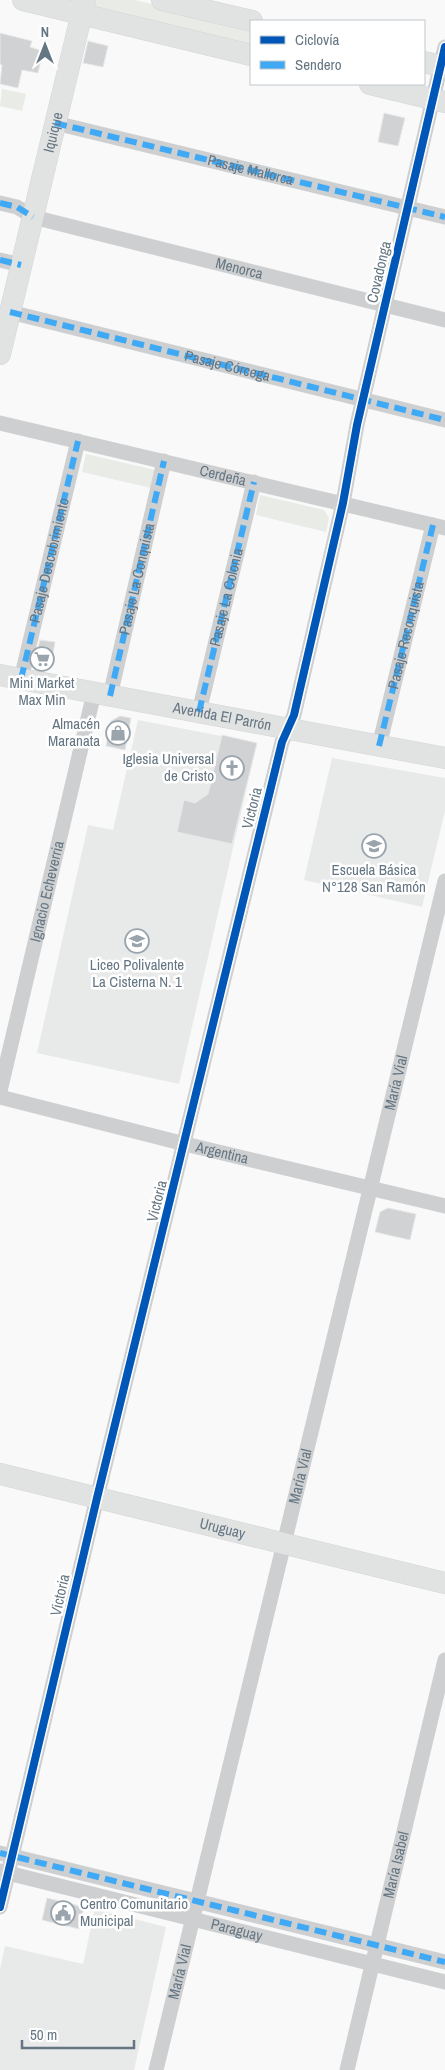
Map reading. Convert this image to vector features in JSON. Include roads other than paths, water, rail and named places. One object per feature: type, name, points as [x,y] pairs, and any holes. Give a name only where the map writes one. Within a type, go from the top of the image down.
[{"type":"main road","points":[[23,0],[83,7],[250,55]]},
{"type":"main road","points":[[162,0],[250,21]]},
{"type":"main road","name":"Iquique","points":[[0,354],[83,7]]},
{"type":"main road","points":[[374,85],[440,101]]},
{"type":"main road","name":"Avenida El Parrón","points":[[0,675],[445,758]]},
{"type":"main road","name":"Uruguay","points":[[0,1474],[445,1583]]},
{"type":"street","name":"Covadonga","points":[[343,504],[351,450],[408,208],[440,101],[439,60]]},
{"type":"street","name":"Pasaje Mallorca","points":[[55,123],[445,217]]},
{"type":"street","name":"Menorca","points":[[0,203],[17,208],[33,218],[445,320]]},
{"type":"street","points":[[0,260],[21,265]]},
{"type":"street","name":"Pasaje Córcega","points":[[10,312],[445,420]]},
{"type":"street","name":"Cerdeña","points":[[0,423],[439,527]]},
{"type":"street","name":"Pasaje Descubrimiento","points":[[21,679],[78,441]]},
{"type":"street","name":"Pasaje La Conquista","points":[[102,694],[164,462]]},
{"type":"street","name":"Pasaje La Colonia","points":[[199,712],[254,482]]},
{"type":"street","name":"Victoria","points":[[0,1906],[6,1854],[98,1498],[282,742],[294,715],[343,504]]},
{"type":"street","name":"Pasaje Reconquista","points":[[380,746],[439,527]]},
{"type":"street","name":"Ignacio Echeverria","points":[[0,1091],[102,694]]},
{"type":"street","name":"María Vial","points":[[156,2070],[445,881]]},
{"type":"street","name":"Argentina","points":[[0,1097],[185,1144],[445,1206]]},
{"type":"street","name":"María Isabel","points":[[346,2070],[445,1660]]},
{"type":"street","name":"Paraguay","points":[[6,1854],[445,1962]]},
{"type":"street","name":"Paraguay","points":[[4,1872],[445,1982]]},
{"type":"place","name":"Mini Market Max Min","points":[[42,659]]},
{"type":"place","name":"Almacén Maranata","points":[[118,733]]},
{"type":"place","name":"Iglesia Universal de Cristo","points":[[232,768]]},
{"type":"place","name":"Escuela Básica N°128 San Ramón","points":[[374,846]]},
{"type":"place","name":"Liceo Polivalente La Cisterna N. 1","points":[[137,941]]},
{"type":"place","name":"Centro Comunitario Municipal","points":[[63,1913]]}]
